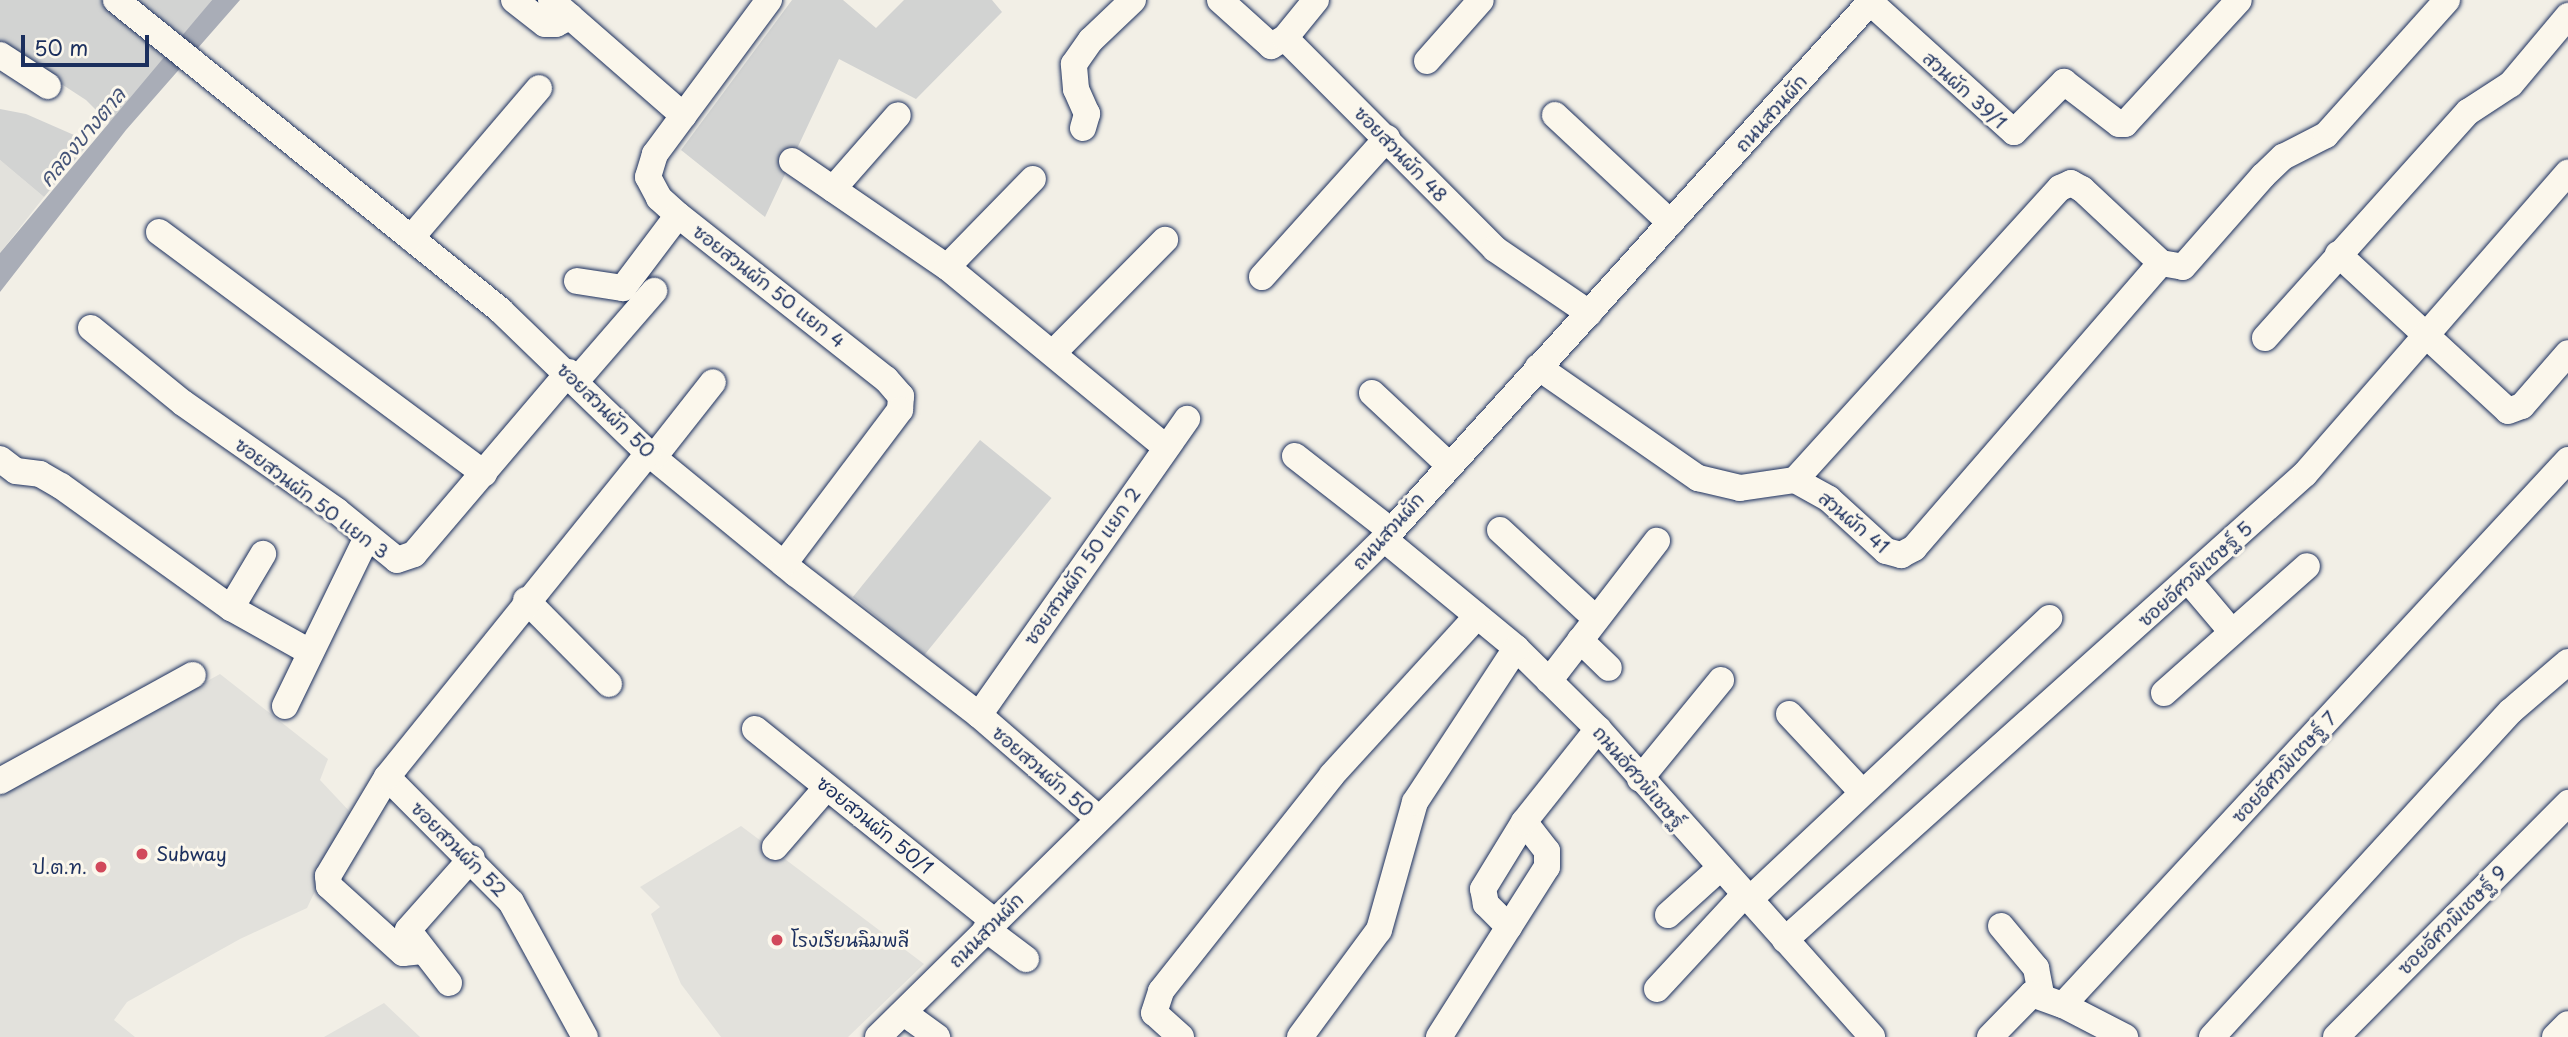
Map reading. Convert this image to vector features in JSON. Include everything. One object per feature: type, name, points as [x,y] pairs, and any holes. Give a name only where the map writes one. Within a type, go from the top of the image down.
[{"type":"street","name":"ซอยสวนผัก 50","points":[[116,0],[201,73],[411,238],[573,376],[651,455],[784,564],[979,715],[1098,818]]},
{"type":"street","points":[[514,0],[545,23],[556,24],[561,8],[684,116]]},
{"type":"street","name":"ซอยสวนผัก 50 แยก 4","points":[[769,0],[655,154],[648,177],[659,198],[678,215],[886,379],[901,396],[900,410],[784,564]]},
{"type":"street","points":[[1083,128],[1087,114],[1076,89],[1074,64],[1091,40],[1133,0]]},
{"type":"street","points":[[1220,0],[1271,46],[1285,38],[1316,0]]},
{"type":"street","points":[[1427,61],[1481,0]]},
{"type":"street","name":"สวนผัก 39/1","points":[[1859,4],[2014,132],[2064,82],[2119,124],[2125,124],[2239,0]]},
{"type":"street","points":[[1538,367],[1698,478],[1740,488],[1794,480],[2065,184],[2082,188],[2161,263],[2183,267],[2283,157],[2326,135],[2446,0]]},
{"type":"street","name":"ถนนสวนผัก","points":[[891,1029],[990,925],[1387,535],[1448,464],[1671,223],[1859,4]]},
{"type":"street","points":[[2265,338],[2468,112],[2511,84],[2568,16]]},
{"type":"street","name":"ซอยสวนผัก 48","points":[[1285,38],[1494,249],[1589,313]]},
{"type":"street","points":[[0,55],[48,86]]},
{"type":"street","points":[[411,238],[539,88]]},
{"type":"street","points":[[832,188],[898,115]]},
{"type":"street","points":[[1555,115],[1671,223]]},
{"type":"street","points":[[1262,277],[1387,138]]},
{"type":"street","points":[[792,161],[947,267],[1054,352],[1165,447]]},
{"type":"street","name":"ซอยอัศวพิเชษฐ์ 5","points":[[1786,940],[2305,474],[2568,173]]},
{"type":"street","points":[[947,267],[1033,180]]},
{"type":"street","points":[[577,281],[623,288],[678,215]]},
{"type":"street","points":[[159,232],[484,474]]},
{"type":"street","points":[[1054,352],[1165,240]]},
{"type":"street","points":[[2338,254],[2512,412],[2568,353]]},
{"type":"street","name":"สวนผัก 41","points":[[1794,480],[1829,499],[1886,551],[1908,552],[2161,263]]},
{"type":"street","name":"ซอยสวนผัก 50 แยก 3","points":[[91,328],[183,403],[397,561],[407,559],[654,291]]},
{"type":"street","points":[[422,951],[411,956],[403,953],[328,884],[352,831],[387,777],[526,600],[713,382]]},
{"type":"street","points":[[1372,393],[1448,464]]},
{"type":"street","name":"ซอยสวนผัก 50 แยก 2","points":[[979,715],[1187,419]]},
{"type":"street","name":"ถนนอัศวพิเชษฐ์","points":[[1295,456],[1516,648],[1598,729],[1872,1037]]},
{"type":"street","points":[[0,459],[16,471],[40,474],[61,486],[230,608],[310,652]]},
{"type":"street","name":"ซอยอัศวพิเชษฐ์ 7","points":[[1990,1037],[2022,1000],[2052,999],[2568,460]]},
{"type":"street","points":[[1500,530],[1588,629],[1609,668]]},
{"type":"street","points":[[285,706],[367,537]]},
{"type":"street","points":[[1549,681],[1657,541]]},
{"type":"street","points":[[230,608],[263,554]]},
{"type":"street","points":[[2164,693],[2307,566]]},
{"type":"street","points":[[2188,580],[2232,632]]},
{"type":"street","points":[[526,600],[609,684]]},
{"type":"street","points":[[1181,1037],[1154,1013],[1161,991],[1332,775],[1477,615]]},
{"type":"street","points":[[1657,989],[1746,897],[2049,618]]},
{"type":"street","points":[[1300,1037],[1378,930],[1415,802],[1516,648]]},
{"type":"street","points":[[2212,1037],[2511,711],[2568,662]]},
{"type":"street","points":[[0,781],[193,675]]},
{"type":"street","points":[[1640,779],[1721,680]]},
{"type":"street","points":[[1789,714],[1861,791]]},
{"type":"street","name":"ซอยสวนผัก 50/1","points":[[755,729],[990,925],[1026,959]]},
{"type":"street","points":[[1509,927],[1486,904],[1483,889],[1524,822],[1598,729]]},
{"type":"street","name":"ซอยสวนผัก 52","points":[[387,777],[472,858],[511,902],[585,1037]]},
{"type":"street","points":[[775,846],[827,787]]},
{"type":"street","name":"ซอยอัศวพิเชษฐ์ 9","points":[[2336,1037],[2568,803]]},
{"type":"street","points":[[1440,1037],[1549,859],[1524,822]]},
{"type":"street","points":[[449,983],[408,934],[412,920],[472,858]]},
{"type":"street","points":[[1668,915],[1720,868]]},
{"type":"street","points":[[2001,926],[2036,968],[2052,999],[2125,1037]]},
{"type":"street","points":[[2555,1037],[2568,1024]]},
{"type":"street","points":[[891,1029],[937,1037]]},
{"type":"shaded area","points":[[0,0],[212,0],[122,112],[109,123],[86,100],[0,44]]},
{"type":"shaded area","points":[[212,0],[240,0],[126,130],[0,292],[0,253]]},
{"type":"shaded area","points":[[792,0],[843,0],[876,28],[904,0],[992,0],[1002,12],[916,99],[839,59],[765,217],[681,150]]},
{"type":"shaded area","points":[[0,109],[26,114],[90,142],[44,197],[0,160]]},
{"type":"shaded area","points":[[0,160],[44,197],[0,253]]},
{"type":"shaded area","points":[[980,440],[1051,498],[924,655],[853,597]]},
{"type":"shaded area","points":[[220,674],[328,759],[320,780],[352,814],[307,908],[240,939],[127,1002],[114,1020],[135,1037],[0,1037],[0,796]]},
{"type":"shaded area","name":"โรงเรียนฉิมพลี","points":[[741,826],[924,964],[848,1037],[721,1037],[681,984],[651,914],[660,907],[640,887]]},
{"type":"shaded area","points":[[384,1003],[420,1037],[324,1037]]},
{"type":"place","name":"Subway","points":[[142,854]]},
{"type":"place","name":"ป.ต.ท.","points":[[101,867]]},
{"type":"place","name":"โรงเรียนฉิมพลี","points":[[777,940]]},
{"type":"water label","name":"คลองบางตาล","points":[[81,136]]}]
